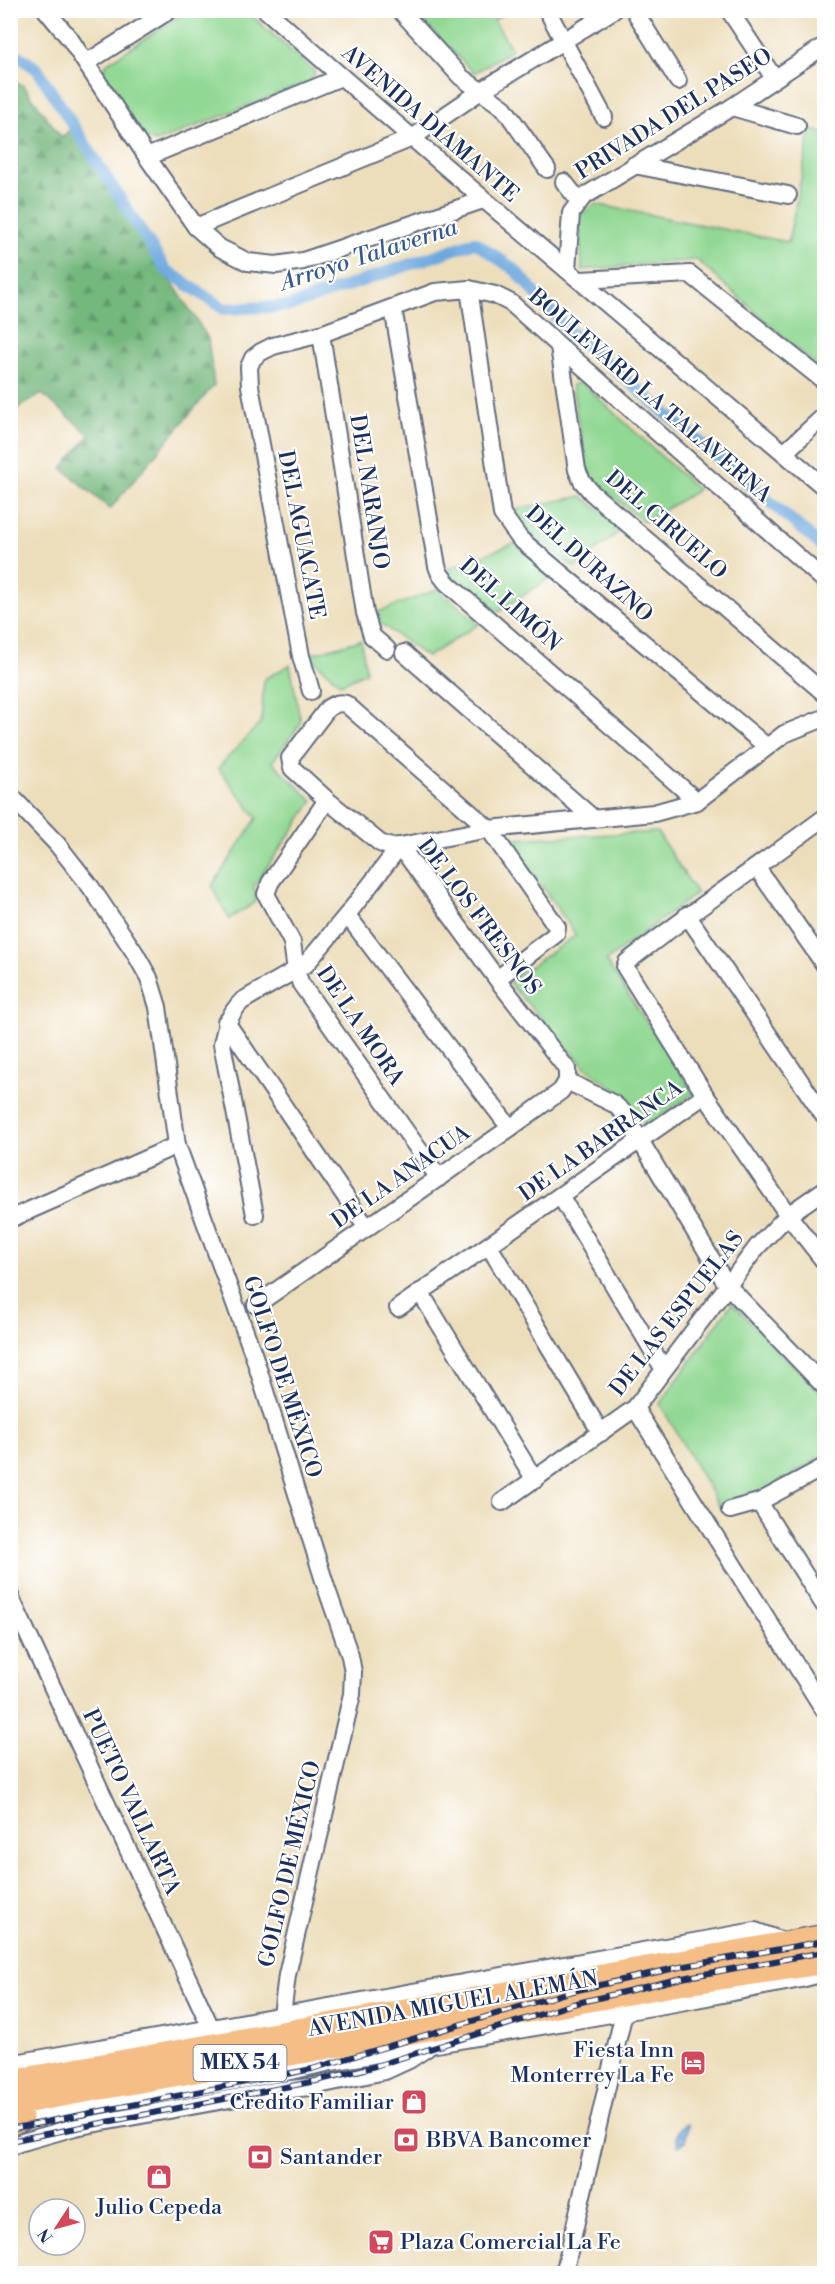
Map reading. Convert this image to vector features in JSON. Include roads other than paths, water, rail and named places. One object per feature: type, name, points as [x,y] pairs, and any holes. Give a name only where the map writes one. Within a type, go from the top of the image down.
[{"type":"highway","name":"AVENIDA MIGUEL ALEMÁN","points":[[14,2117],[467,2011],[825,1937]]},
{"type":"highway","name":"AVENIDA MIGUEL ALEMÁN","points":[[10,2082],[467,2011],[825,1962]]},
{"type":"street","points":[[46,10],[86,63],[147,158],[196,227],[220,248],[248,262],[276,265],[303,261],[483,200]]},
{"type":"street","points":[[86,63],[170,10]]},
{"type":"street","name":"AVENIDA DIAMANTE","points":[[266,10],[483,200],[574,275]]},
{"type":"street","points":[[400,10],[470,86],[504,108],[547,169]]},
{"type":"street","points":[[547,10],[604,117]]},
{"type":"street","points":[[196,227],[412,138],[481,91],[614,10]]},
{"type":"street","points":[[634,10],[678,81]]},
{"type":"street","points":[[729,10],[774,78]]},
{"type":"street","name":"PRIVADA DEL PASEO","points":[[574,275],[571,213],[579,201],[594,189],[732,107],[825,46]]},
{"type":"street","points":[[147,158],[341,77]]},
{"type":"street","points":[[732,107],[797,126]]},
{"type":"street","points":[[634,165],[788,195]]},
{"type":"street","points":[[564,182],[579,201]]},
{"type":"street","points":[[574,275],[684,273],[695,277],[825,381]]},
{"type":"street","points":[[574,275],[825,488]]},
{"type":"street","name":"BOULEVARD LA TALAVERNA","points":[[250,386],[249,367],[253,358],[273,346],[321,334],[435,292],[469,289],[495,295],[512,303],[825,580]]},
{"type":"street","name":"DEL DURAZNO","points":[[469,289],[502,514],[510,527],[520,539],[766,746]]},
{"type":"street","name":"DEL LIMÓN","points":[[393,308],[440,574],[447,583],[697,801]]},
{"type":"street","name":"DEL NARANJO","points":[[321,334],[365,613],[372,636],[387,649]]},
{"type":"street","name":"DEL CIRUELO","points":[[559,346],[577,470],[582,481],[592,493],[825,693]]},
{"type":"street","name":"DEL AGUACATE","points":[[250,386],[300,656],[311,691]]},
{"type":"street","points":[[784,453],[825,416]]},
{"type":"street","points":[[404,653],[594,819]]},
{"type":"street","name":"DE LOS FRESNOS","points":[[489,829],[346,704],[340,702],[334,704],[290,758],[292,768],[380,843],[390,847],[400,846],[497,980],[567,1069],[567,1081]]},
{"type":"street","points":[[255,1215],[222,1044],[226,1022],[242,1001],[296,971],[311,958],[400,846],[489,829],[654,813],[697,801],[784,734],[825,718]]},
{"type":"street","name":"GOLFO DE MÉXICO","points":[[10,795],[57,844],[90,886],[149,978],[158,1007],[177,1145],[254,1356],[326,1587],[350,1656],[353,1672],[352,1694],[286,1975],[282,2015]]},
{"type":"street","name":"DE LA MORA","points":[[327,800],[270,883],[266,894],[292,942],[296,971],[301,984],[439,1179]]},
{"type":"street","name":"DE LA BARRANCA","points":[[398,1308],[705,1095],[625,967],[627,962],[687,915],[757,868],[825,818]]},
{"type":"street","points":[[489,829],[557,927],[557,931],[497,980]]},
{"type":"street","points":[[757,868],[825,964]]},
{"type":"street","points":[[347,915],[510,1128]]},
{"type":"street","points":[[687,915],[825,1116]]},
{"type":"street","points":[[226,1022],[367,1228]]},
{"type":"street","points":[[567,1081],[614,1104],[623,1112],[727,1285],[825,1386]]},
{"type":"street","name":"DE LA ANACUA","points":[[256,1305],[510,1128],[561,1091],[567,1081]]},
{"type":"street","points":[[705,1095],[788,1215],[825,1261]]},
{"type":"street","points":[[10,1219],[177,1145]]},
{"type":"street","name":"DE LAS ESPUELAS","points":[[502,1502],[635,1408],[663,1368],[757,1247],[788,1215],[825,1190]]},
{"type":"street","points":[[561,1197],[663,1368]]},
{"type":"street","points":[[489,1246],[601,1433]]},
{"type":"street","points":[[420,1292],[535,1480]]},
{"type":"street","points":[[635,1408],[825,1710]]},
{"type":"street","points":[[730,1510],[759,1502],[825,1467]]},
{"type":"street","points":[[759,1502],[825,1605]]},
{"type":"street","name":"PUETO VALLARTA","points":[[10,1596],[211,2028]]},
{"type":"street","points":[[10,2064],[754,1931],[789,1943]]},
{"type":"street","points":[[10,2147],[145,2106],[331,2062],[624,2012],[825,1973]]},
{"type":"street","points":[[564,2274],[624,2012]]},
{"type":"street","points":[[14,2117],[145,2106]]},
{"type":"water","points":[[686,2124],[688,2125],[685,2142],[679,2146],[677,2145],[677,2134]]},
{"type":"waterway","name":"Arroyo Talaverna","points":[[10,50],[37,69],[166,270],[224,309],[289,306],[475,242],[515,270],[566,328],[824,548]]},
{"type":"railway","points":[[10,2129],[312,2069],[569,1992],[680,1967],[824,1941]]},
{"type":"railway","points":[[10,2141],[316,2081],[369,2068],[573,2004],[682,1978],[824,1952]]},
{"type":"place","name":"Fiesta Inn Monterrey La Fe","points":[[693,2063]]},
{"type":"place","name":"Credito Familiar","points":[[414,2102]]},
{"type":"place","name":"BBVA Bancomer","points":[[406,2140]]},
{"type":"place","name":"Santander","points":[[260,2157]]},
{"type":"place","name":"Julio Cepeda","points":[[159,2177]]},
{"type":"place","name":"Plaza Comercial La Fe","points":[[381,2242]]}]
